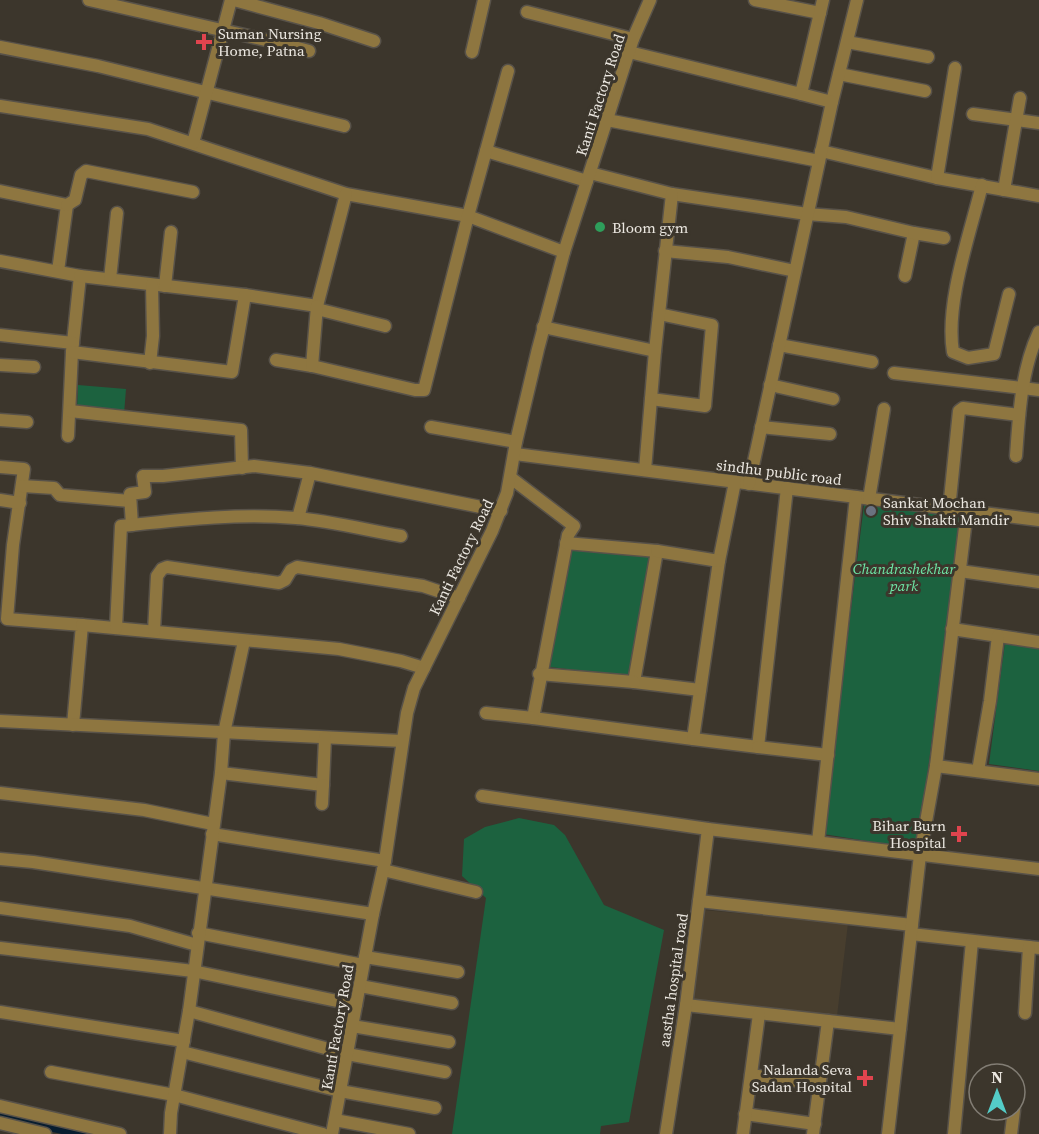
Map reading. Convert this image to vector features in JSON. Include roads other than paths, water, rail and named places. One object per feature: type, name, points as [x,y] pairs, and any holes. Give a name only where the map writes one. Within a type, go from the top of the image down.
[{"type":"street","points":[[89,0],[309,51]]},
{"type":"street","points":[[193,143],[232,0],[374,41]]},
{"type":"street","points":[[472,52],[484,0]]},
{"type":"street","name":"Kanti Factory Road","points":[[332,1134],[384,865],[407,712],[414,688],[501,510],[511,478],[543,327],[564,252],[633,39],[650,0]]},
{"type":"street","points":[[755,0],[820,13]]},
{"type":"street","points":[[801,94],[823,0]]},
{"type":"street","points":[[749,484],[807,214],[857,0]]},
{"type":"street","points":[[528,12],[633,39]]},
{"type":"street","points":[[847,42],[928,57]]},
{"type":"street","points":[[0,47],[207,91],[344,126]]},
{"type":"street","points":[[629,52],[832,102]]},
{"type":"street","points":[[937,178],[955,68]]},
{"type":"street","points":[[276,360],[424,390],[508,71]]},
{"type":"street","points":[[839,74],[925,91]]},
{"type":"street","points":[[1004,190],[1020,98]]},
{"type":"street","points":[[0,106],[148,129],[346,194],[468,216],[564,252]]},
{"type":"street","points":[[973,114],[1039,123]]},
{"type":"street","points":[[607,120],[1039,196]]},
{"type":"street","points":[[486,151],[588,177],[672,194],[807,214],[846,217],[944,238]]},
{"type":"street","points":[[0,191],[67,205],[75,200],[81,175],[86,171],[193,192]]},
{"type":"street","points":[[982,185],[952,306],[950,338],[953,352],[968,358],[994,354],[1009,294]]},
{"type":"street","points":[[312,366],[317,308],[346,194]]},
{"type":"street","points":[[645,470],[672,194]]},
{"type":"street","points":[[58,271],[67,205]]},
{"type":"street","points":[[110,279],[117,213]]},
{"type":"street","points":[[150,363],[158,286],[171,232]]},
{"type":"street","points":[[905,276],[914,232]]},
{"type":"street","points":[[665,251],[728,257],[795,271]]},
{"type":"street","points":[[0,261],[80,276],[245,295],[317,308],[385,326]]},
{"type":"street","points":[[68,436],[72,348],[80,276]]},
{"type":"street","points":[[0,335],[150,363],[232,372],[245,295]]},
{"type":"street","points":[[651,399],[705,406],[712,325],[659,314]]},
{"type":"street","points":[[543,327],[655,351]]},
{"type":"street","points":[[1016,456],[1019,415],[1024,388],[1032,347],[1039,332]]},
{"type":"street","points":[[779,345],[872,362]]},
{"type":"street","points":[[0,365],[34,367]]},
{"type":"street","points":[[894,373],[1039,390]]},
{"type":"street","points":[[770,385],[833,399]]},
{"type":"street","points":[[949,509],[959,411],[963,408],[1019,415]]},
{"type":"street","points":[[818,842],[863,498],[884,409]]},
{"type":"street","points":[[70,411],[241,429],[242,468]]},
{"type":"street","points":[[0,420],[27,422]]},
{"type":"street","points":[[761,426],[830,434]]},
{"type":"street","name":"sindhu public road","points":[[431,427],[516,448],[645,470],[1039,520]]},
{"type":"street","points":[[132,525],[130,494],[145,492],[143,476],[164,476],[254,466],[310,473],[501,510]]},
{"type":"street","points":[[0,467],[24,469],[3,619],[244,641],[281,642],[339,649],[401,661],[424,668]]},
{"type":"street","points":[[298,518],[310,473]]},
{"type":"street","points":[[511,478],[574,526],[566,543],[532,718]]},
{"type":"street","points":[[693,740],[719,561],[735,482]]},
{"type":"street","points":[[22,486],[54,488],[60,495],[130,501]]},
{"type":"street","points":[[758,747],[788,488]]},
{"type":"street","points":[[0,500],[20,503]]},
{"type":"street","points":[[888,1134],[920,855],[936,766],[967,511]]},
{"type":"street","points":[[116,628],[120,526],[228,517],[298,518],[401,536]]},
{"type":"street","points":[[0,543],[13,545]]},
{"type":"street","points":[[566,543],[657,551],[719,561]]},
{"type":"street","points":[[634,682],[657,551]]},
{"type":"street","points":[[154,631],[157,576],[162,569],[167,567],[279,583],[285,580],[293,567],[297,567],[423,586],[459,598]]},
{"type":"street","points":[[960,571],[1039,582]]},
{"type":"street","points":[[73,725],[82,626]]},
{"type":"street","points":[[952,629],[1039,642]]},
{"type":"street","points":[[978,771],[998,636]]},
{"type":"street","points":[[170,1134],[174,1095],[189,1011],[221,773],[224,733],[244,641]]},
{"type":"street","points":[[539,674],[700,690]]},
{"type":"street","points":[[486,712],[693,740],[828,755]]},
{"type":"street","points":[[0,721],[402,741]]},
{"type":"street","points":[[322,804],[325,738]]},
{"type":"street","points":[[936,766],[1039,779]]},
{"type":"street","points":[[221,773],[323,785]]},
{"type":"street","points":[[0,793],[144,810],[213,829],[384,865],[476,892]]},
{"type":"street","points":[[482,796],[708,829],[1039,869]]},
{"type":"street","name":"aastha hospital road","points":[[666,1134],[686,1005],[708,829]]},
{"type":"street","points":[[0,859],[373,915]]},
{"type":"street","points":[[699,901],[912,929],[972,941],[1034,947],[1025,1013]]},
{"type":"street","points":[[0,908],[130,926],[197,939],[458,972]]},
{"type":"street","points":[[954,1134],[972,941]]},
{"type":"street","points":[[0,948],[193,971],[356,1005]]},
{"type":"street","points":[[360,986],[452,1003]]},
{"type":"street","points":[[686,1005],[900,1029]]},
{"type":"street","points":[[189,1011],[347,1054],[445,1072]]},
{"type":"street","points":[[0,1012],[183,1046],[288,1080],[435,1108]]},
{"type":"street","points":[[743,1134],[759,1014]]},
{"type":"street","points":[[745,1114],[814,1129],[828,1021]]},
{"type":"street","points":[[352,1026],[449,1042]]},
{"type":"street","points":[[51,1072],[174,1095],[324,1134]]},
{"type":"street","points":[[751,1076],[820,1083]]},
{"type":"street","points":[[0,1106],[120,1134]]},
{"type":"street","points":[[335,1120],[409,1134]]},
{"type":"street","points":[[0,1123],[45,1134]]},
{"type":"waterway","points":[[0,1116],[83,1134]]},
{"type":"place","name":"Suman Nursing Home, Patna","points":[[204,42]]},
{"type":"place","name":"Bloom gym","points":[[600,227]]},
{"type":"place","name":"Sankat Mochan Shiv Shakti Mandir","points":[[871,511]]},
{"type":"place","name":"Bihar Burn Hospital","points":[[959,834]]},
{"type":"place","name":"Nalanda Seva Sadan Hospital","points":[[865,1078]]},
{"type":"park label","name":"Chandrashekhar park","points":[[904,576]]}]
